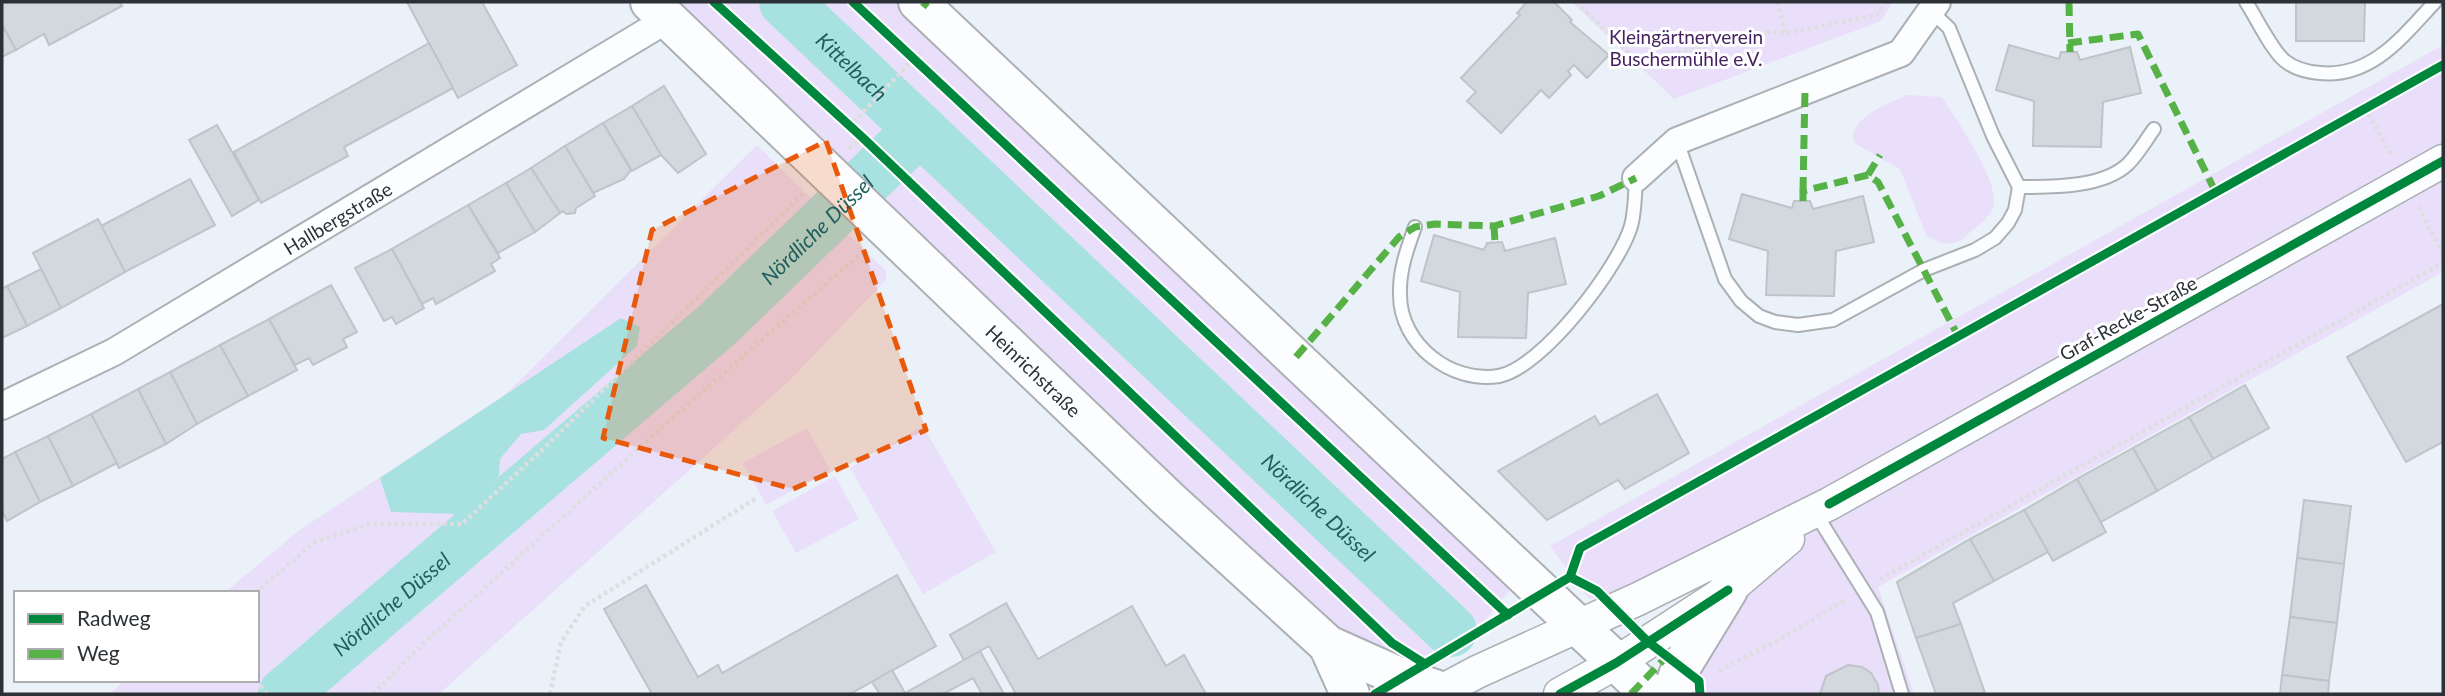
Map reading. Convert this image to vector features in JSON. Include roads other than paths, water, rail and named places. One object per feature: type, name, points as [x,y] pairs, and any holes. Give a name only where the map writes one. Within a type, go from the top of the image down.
[{"type":"main road","points":[[918,2],[1650,694]]},
{"type":"main road","name":"Heinrichstraße","points":[[659,10],[1167,498],[1328,645],[1442,693]]},
{"type":"main road","points":[[1672,694],[1681,667],[1728,590]]},
{"type":"main road","points":[[1328,645],[1350,694]]},
{"type":"street","points":[[1636,178],[1677,141],[1901,53],[1934,6]]},
{"type":"street","name":"Hallbergstraße","points":[[2,406],[114,352],[659,10]]},
{"type":"street","name":"Graf-Recke-Straße","points":[[1442,693],[1477,672],[1578,627],[1823,509],[2443,161]]},
{"type":"street","name":"Graf-Recke-Straße","points":[[1560,694],[1616,663],[1728,590],[1823,509]]},
{"type":"lane","points":[[2246,2],[2284,61],[2306,72],[2325,74],[2355,71],[2387,52],[2435,2]]},
{"type":"lane","points":[[1677,141],[1725,279],[1741,301],[1759,316],[1775,322],[1798,325],[1833,320],[1924,270],[1975,250],[1995,238],[2008,223],[2019,187],[1993,136],[1949,28],[1934,6]]},
{"type":"lane","points":[[2019,187],[2064,187],[2096,180],[2127,165],[2154,129]]},
{"type":"lane","points":[[1415,227],[1401,271],[1399,297],[1405,322],[1420,347],[1433,361],[1459,372],[1498,376],[1516,370],[1546,349],[1578,312],[1622,247],[1632,226],[1636,178]]},
{"type":"lane","points":[[1823,509],[1877,612],[1902,694]]},
{"type":"waterway","name":"Nördliche Düssel","points":[[785,2],[1451,631]]},
{"type":"waterway","name":"Nördliche Düssel","points":[[284,694],[717,325],[920,129]]},
{"type":"park label","name":"Kleingärtnerverein Buschermühle e.V.","points":[[1686,47]]},
{"type":"water label","name":"Kittelbach","points":[[852,65]]}]
